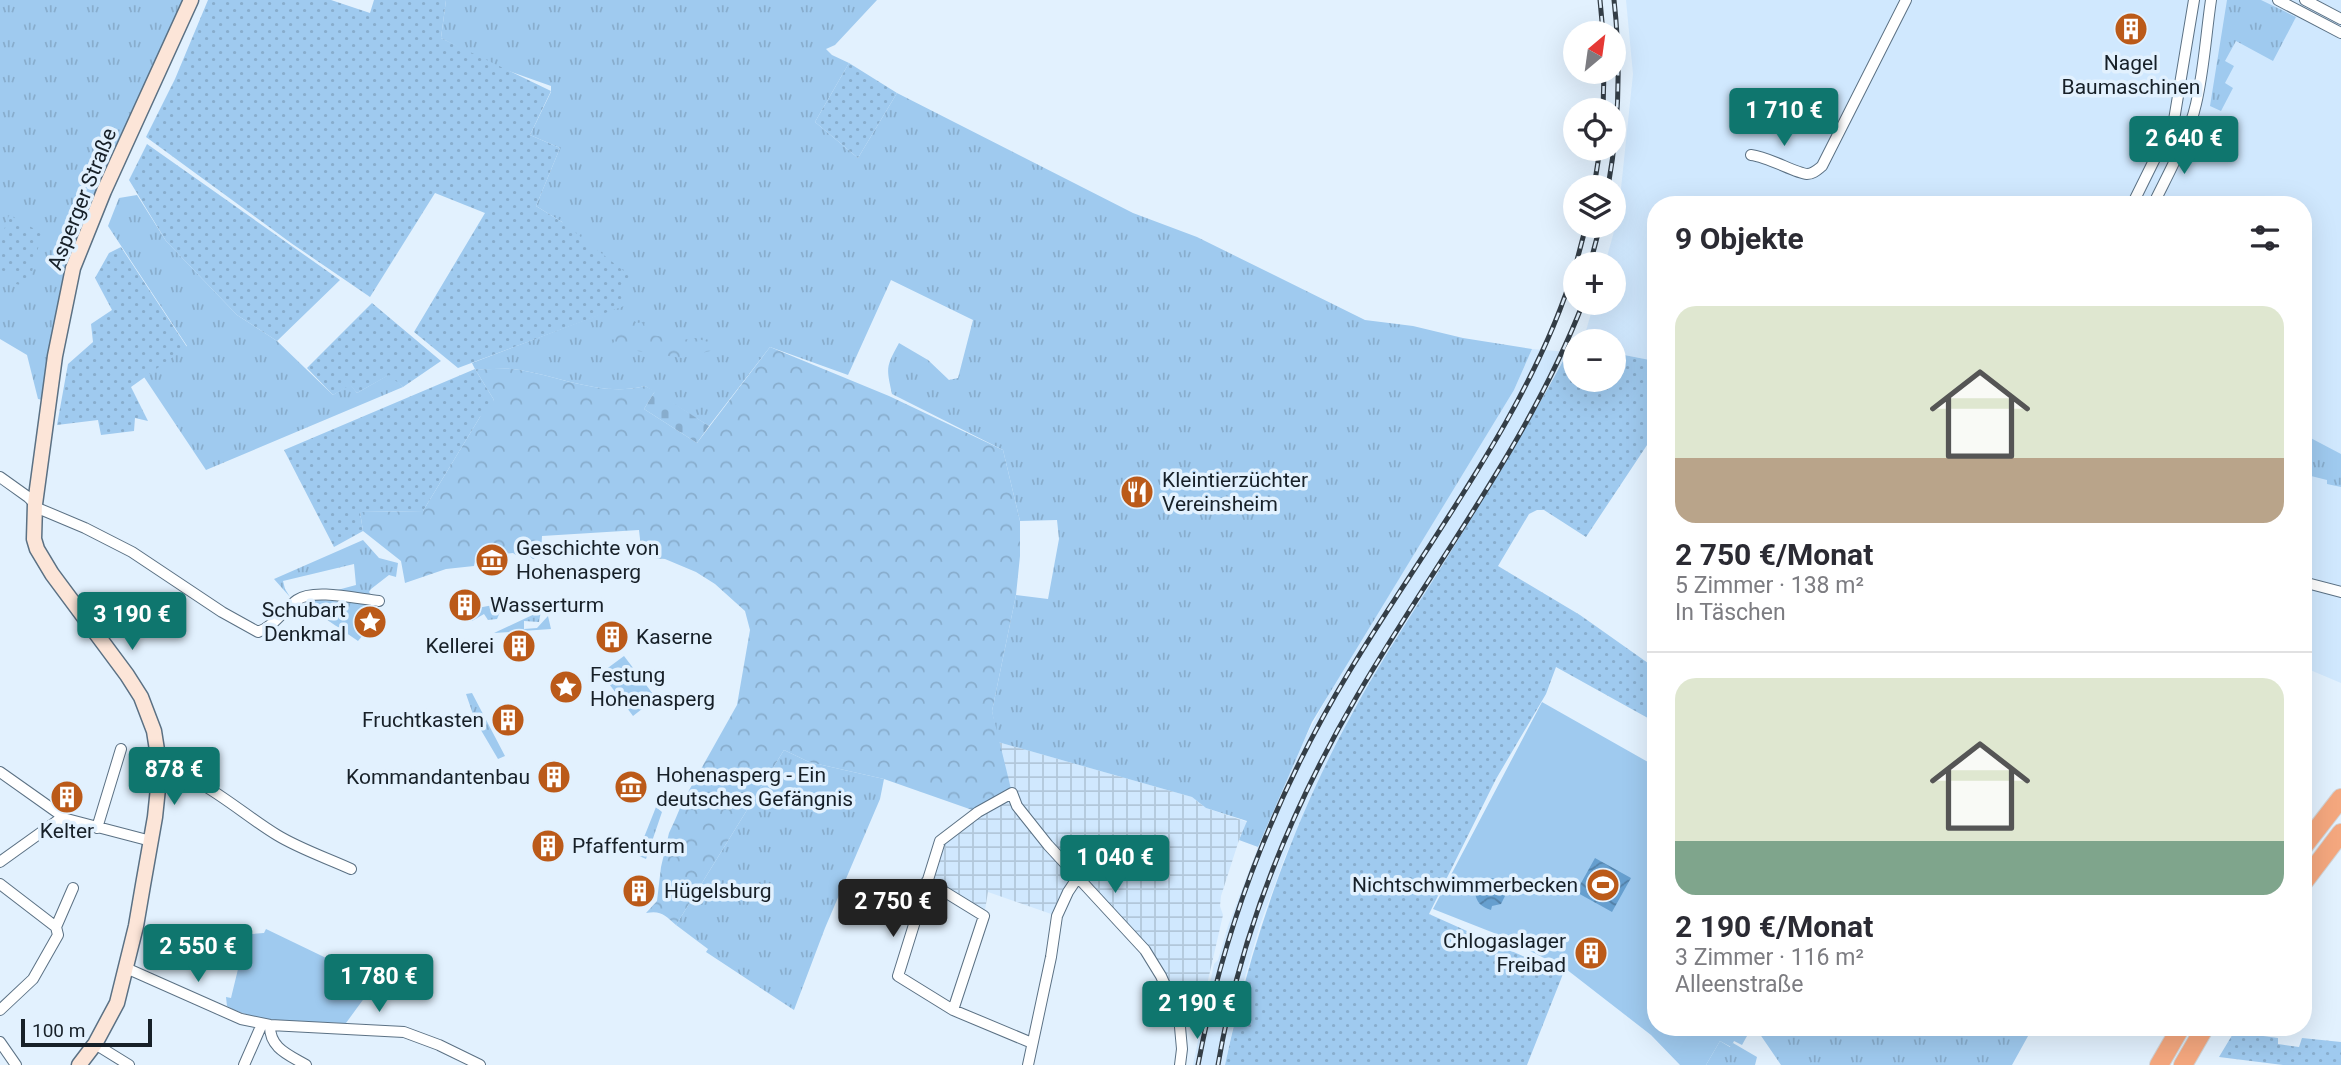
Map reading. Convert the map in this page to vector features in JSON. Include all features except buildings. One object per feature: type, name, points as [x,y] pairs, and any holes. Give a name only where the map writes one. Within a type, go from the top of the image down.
[{"type":"highway","points":[[2312,835],[2341,798]]},
{"type":"highway","points":[[2312,871],[2341,833]]},
{"type":"highway","points":[[2159,1065],[2176,1036]]},
{"type":"highway","points":[[2183,1065],[2200,1036]]},
{"type":"main road","name":"Asperger Straße","points":[[79,1065],[95,1044],[117,1003],[151,841],[160,769],[153,731],[140,695],[41,558],[34,539],[35,506],[53,368],[74,268],[104,191],[191,0]]},
{"type":"street","points":[[1751,155],[1764,157],[1803,173],[1815,172],[1822,166],[1906,0]]},
{"type":"street","points":[[2136,196],[2174,120],[2194,0]]},
{"type":"street","points":[[2157,196],[2193,115],[2211,0]]},
{"type":"street","points":[[2278,0],[2341,33]]},
{"type":"street","points":[[2305,0],[2341,19]]},
{"type":"street","points":[[0,477],[28,497],[35,506],[132,552],[230,617],[258,632],[278,619],[296,600],[312,594],[379,601]]},
{"type":"street","points":[[2312,584],[2341,592]]},
{"type":"street","points":[[97,828],[121,749]]},
{"type":"street","points":[[160,769],[171,770],[195,781],[279,836],[351,869]]},
{"type":"street","points":[[0,772],[63,818],[151,841]]},
{"type":"street","points":[[1032,1043],[953,1010],[898,976],[937,846],[943,837],[978,812],[1012,793],[1017,806],[1145,950],[1161,976],[1179,1016],[1181,1065]]},
{"type":"street","points":[[0,862],[63,818]]},
{"type":"street","points":[[1030,1065],[1057,916],[1078,877]]},
{"type":"street","points":[[927,881],[984,916],[953,1010]]},
{"type":"street","points":[[0,884],[56,927]]},
{"type":"street","points":[[0,1010],[33,979],[58,935],[56,927],[73,888]]},
{"type":"street","points":[[126,968],[241,1019],[266,1024],[404,1032],[480,1065]]},
{"type":"street","points":[[244,1065],[266,1024]]},
{"type":"street","points":[[266,1024],[276,1046],[306,1065]]},
{"type":"street","points":[[0,1042],[16,1065]]},
{"type":"street","points":[[95,1044],[129,1065]]},
{"type":"shaded area","points":[[1626,0],[2341,0],[2341,683],[2312,671],[2312,196],[1647,196],[1647,359],[1626,355],[1626,329],[1586,329],[1591,315],[1626,315],[1626,252],[1608,252],[1612,238],[1626,238],[1626,175],[1622,175],[1626,161],[1633,74]]},
{"type":"shaded area","points":[[1532,349],[1563,352],[1563,361],[1458,541],[1352,713],[1317,784],[1285,857],[1260,925],[1240,994],[1225,1065],[1193,1065],[1214,964],[1218,960],[1258,847],[1296,755],[1332,688],[1514,390]]},
{"type":"shaded area","points":[[998,742],[1192,797],[1206,808],[1247,822],[1221,896],[1223,915],[1200,1015],[1179,1016],[1161,976],[1078,877],[1057,916],[988,892],[984,916],[927,881],[937,846],[1012,793]]},
{"type":"green space","points":[[0,0],[184,0],[104,175],[90,179],[104,191],[79,250],[48,401],[38,399],[27,355],[0,339]]},
{"type":"green space","points":[[208,0],[331,0],[370,13],[374,0],[446,0],[441,38],[551,91],[530,135],[560,148],[536,206],[562,222],[630,276],[624,285],[624,306],[458,368],[414,332],[485,213],[435,193],[370,297],[146,137],[175,79]]},
{"type":"green space","points":[[446,0],[877,0],[835,45],[826,49],[849,63],[815,122],[858,158],[897,93],[1133,213],[1197,237],[1365,320],[1413,326],[1463,338],[1532,349],[1514,390],[1312,722],[1258,847],[1239,840],[1247,821],[1206,808],[1192,797],[998,742],[992,711],[1016,595],[1048,599],[1059,539],[1057,520],[1020,521],[1003,450],[892,394],[888,372],[889,363],[899,343],[928,360],[949,380],[958,378],[973,320],[891,280],[848,375],[770,347],[709,426],[645,386],[629,389],[598,388],[515,369],[475,369],[472,363],[606,312],[562,222],[536,206],[560,148],[530,135],[551,92],[551,86],[497,67],[441,38]]},
{"type":"green space","points":[[2227,0],[2261,0],[2296,17],[2273,61],[2236,41],[2225,61],[2234,66],[2225,83],[2233,88],[2221,111],[2210,106]]},
{"type":"green space","points":[[849,63],[897,93],[858,158],[815,122]]},
{"type":"green space","points":[[147,144],[340,280],[277,341],[237,315],[166,241],[129,180]]},
{"type":"green space","points":[[137,195],[166,241],[237,315],[277,341],[333,395],[350,384],[357,393],[390,374],[403,387],[206,470],[144,377],[187,346],[108,226],[119,198]]},
{"type":"green space","points":[[9,215],[42,233],[28,287],[16,284],[18,276],[0,270],[0,242]]},
{"type":"green space","points":[[121,247],[187,347],[131,387],[148,421],[135,418],[134,431],[101,435],[98,420],[57,425],[68,364],[93,342],[91,324],[112,310],[95,278],[109,253]]},
{"type":"green space","points":[[372,303],[441,361],[403,387],[389,375],[357,393],[350,385],[333,395],[307,368]]},
{"type":"green space","points":[[628,311],[637,323],[644,322],[646,334],[682,340],[696,338],[732,350],[714,350],[682,358],[631,350],[618,351],[612,345],[617,336],[624,332],[615,322],[614,316]]},
{"type":"green space","points":[[770,347],[889,396],[1003,450],[1020,521],[1020,556],[1016,595],[992,711],[1012,793],[978,812],[884,779],[809,762],[784,750],[676,925],[663,914],[646,913],[657,901],[669,833],[683,801],[737,705],[750,630],[745,611],[715,584],[696,572],[665,559],[642,557],[639,530],[542,536],[541,555],[533,559],[528,555],[513,553],[476,556],[474,566],[446,569],[405,583],[401,561],[363,531],[360,512],[423,511],[480,417],[494,400],[475,369],[515,369],[598,388],[629,389],[645,386],[655,391],[644,409],[697,443]]},
{"type":"green space","points":[[1626,355],[1647,359],[1647,445],[1586,537],[1544,510],[1537,510],[1529,514],[1498,566],[1580,615],[1647,662],[1647,718],[1556,667],[1546,694],[1496,779],[1429,914],[1563,974],[1527,1065],[1225,1065],[1247,974],[1276,884],[1331,754],[1378,668],[1563,361],[1563,392],[1626,392]]},
{"type":"green space","points":[[475,369],[494,400],[490,411],[480,417],[423,511],[360,512],[363,531],[334,547],[284,450]]},
{"type":"green space","points":[[655,391],[709,426],[697,443],[644,409]]},
{"type":"green space","points":[[2312,439],[2341,454],[2341,487],[2327,484],[2327,480],[2312,476]]},
{"type":"green space","points":[[363,540],[379,558],[398,563],[396,577],[389,575],[371,589],[369,592],[372,596],[330,592],[356,585],[354,564],[283,581],[290,597],[274,579]]},
{"type":"green space","points":[[310,599],[367,604],[374,609],[372,624],[358,641],[301,602]]},
{"type":"green space","points":[[504,603],[497,619],[488,620],[484,614],[472,621],[470,618],[472,609]]},
{"type":"green space","points":[[541,611],[539,622],[524,621],[524,629],[537,628],[548,616],[551,629],[494,633]]},
{"type":"green space","points":[[624,656],[656,698],[633,716],[601,673]]},
{"type":"green space","points":[[472,693],[505,756],[498,759],[475,720],[466,694]]},
{"type":"green space","points":[[1542,702],[1647,761],[1647,1032],[1566,969],[1494,933],[1433,909]]},
{"type":"green space","points":[[784,750],[809,762],[884,779],[880,799],[825,928],[794,1010],[706,952],[708,949],[676,925]]},
{"type":"green space","points":[[656,807],[662,812],[646,859],[637,855]]},
{"type":"green space","points":[[266,929],[376,982],[346,1023],[269,1019],[239,1012],[227,1006],[226,997],[231,998],[239,965],[235,963],[241,945],[252,934],[264,933]]},
{"type":"green space","points":[[1652,1036],[1747,1036],[1742,1045],[1734,1041],[1731,1047],[1720,1041],[1706,1065],[1680,1065]]},
{"type":"green space","points":[[1761,1036],[2028,1036],[2012,1065],[1781,1065]]},
{"type":"green space","points":[[2232,1036],[2278,1038],[2278,1044],[2299,1047],[2302,1038],[2341,1042],[2341,1065],[2283,1065],[2219,1057]]},
{"type":"green space","points":[[1720,1041],[1730,1047],[1733,1043],[1757,1057],[1755,1065],[1706,1065]]},
{"type":"water","name":"Nichtschwimmerbecken","points":[[1595,858],[1631,878],[1612,912],[1576,892]]},
{"type":"water","points":[[1491,878],[1502,880],[1500,885],[1505,896],[1501,904],[1492,906],[1491,910],[1480,904],[1475,892],[1491,892],[1484,881]]},
{"type":"railway","points":[[1600,0],[1602,21]]},
{"type":"railway","points":[[1610,175],[1618,94],[1614,0]]},
{"type":"railway","points":[[1603,98],[1604,84]]},
{"type":"railway","points":[[1596,175],[1598,161]]},
{"type":"railway","points":[[1579,252],[1583,238]]},
{"type":"railway","points":[[1593,252],[1597,238]]},
{"type":"railway","points":[[1198,1065],[1222,962],[1238,911],[1276,813],[1298,765],[1349,672],[1505,424],[1532,372],[1563,300]]},
{"type":"railway","points":[[1218,1065],[1228,1016],[1254,921],[1271,874],[1311,783],[1386,647],[1478,504],[1535,406],[1578,315]]},
{"type":"place","name":"Nagel Baumaschinen","points":[[2131,29]]},
{"type":"place","name":"Kleintierzüchter Vereinsheim","points":[[1137,492]]},
{"type":"place","name":"Geschichte von Hohenasperg","points":[[492,560]]},
{"type":"place","name":"Wasserturm","points":[[465,605]]},
{"type":"place","name":"Schubart Denkmal","points":[[370,622]]},
{"type":"place","name":"Kaserne","points":[[612,637]]},
{"type":"place","name":"Kellerei","points":[[519,646]]},
{"type":"place","name":"Festung Hohenasperg","points":[[566,687]]},
{"type":"place","name":"Fruchtkasten","points":[[508,720]]},
{"type":"place","name":"Kommandantenbau","points":[[554,777]]},
{"type":"place","name":"Hohenasperg - Ein deutsches Gefängnis","points":[[631,787]]},
{"type":"place","name":"Kelter","points":[[67,797]]},
{"type":"place","name":"Pfaffenturm","points":[[548,846]]},
{"type":"place","name":"Nichtschwimmerbecken","points":[[1603,885]]},
{"type":"place","name":"Hügelsburg","points":[[639,891]]},
{"type":"place","name":"Chlogaslager Freibad","points":[[1591,953]]}]
